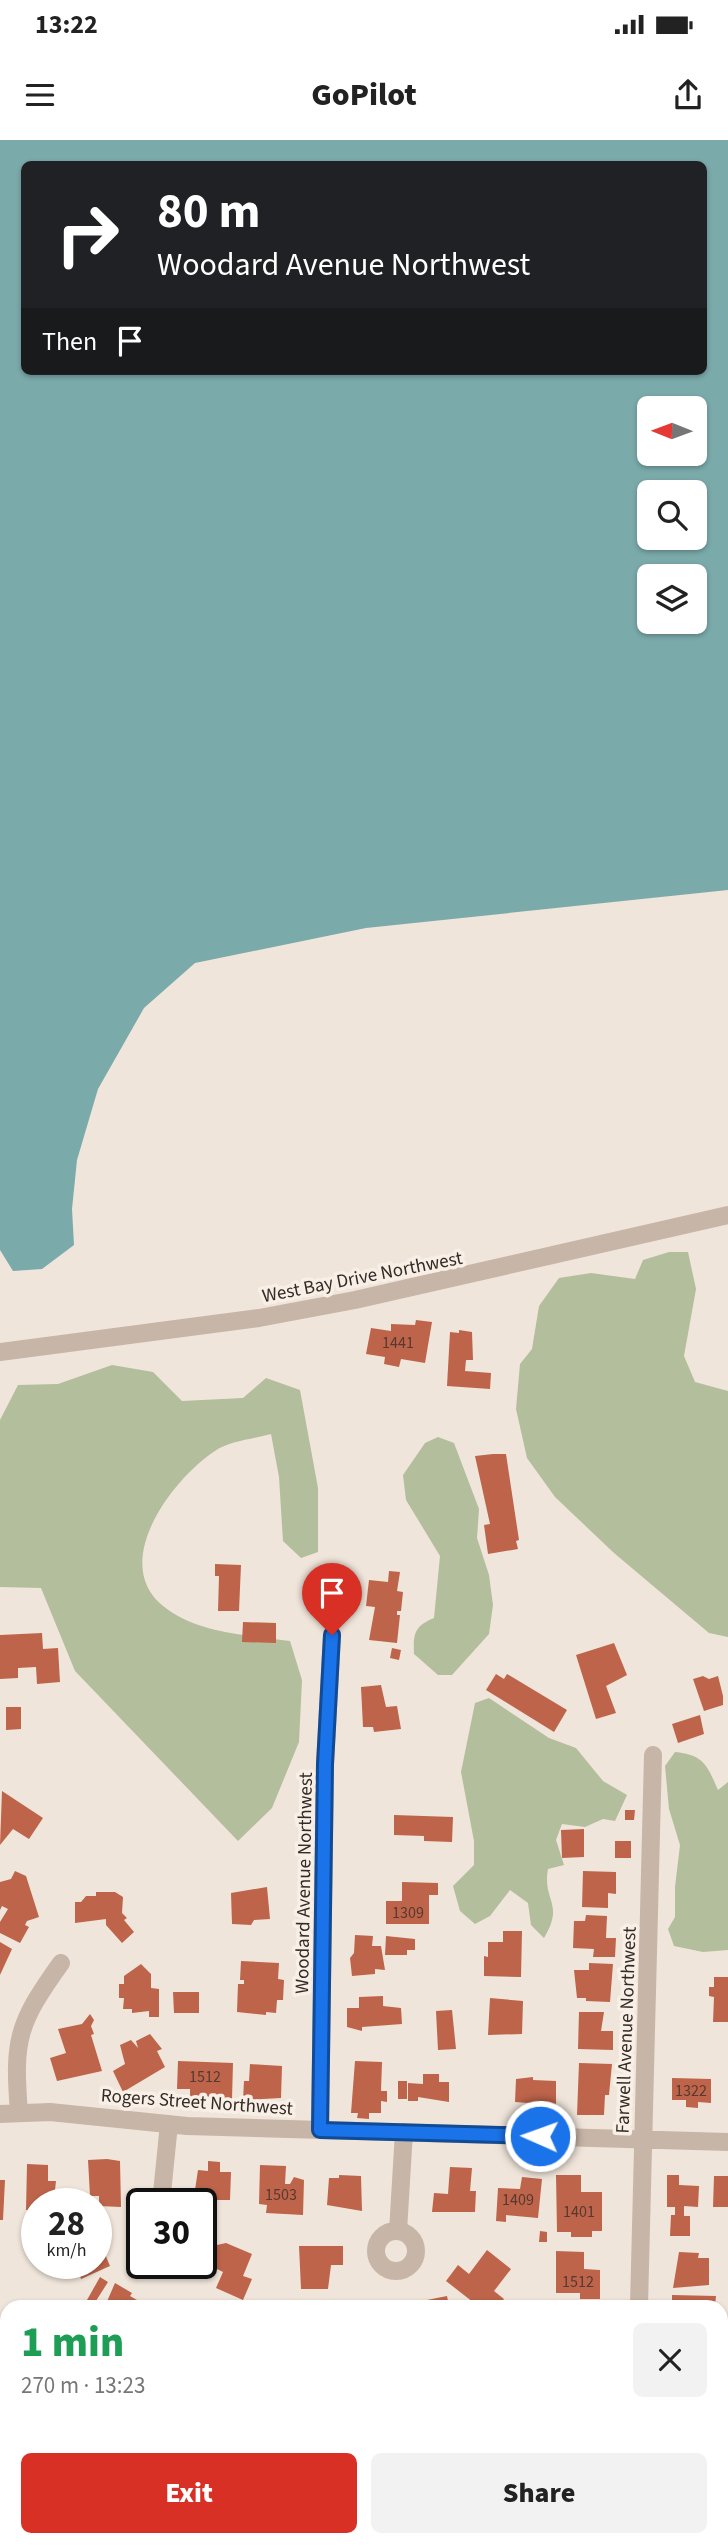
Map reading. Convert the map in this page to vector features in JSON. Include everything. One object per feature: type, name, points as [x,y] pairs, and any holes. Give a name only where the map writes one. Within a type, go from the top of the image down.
[{"type":"street","name":"West Bay Drive Northwest","points":[[0,1352],[259,1318],[345,1303],[728,1214]]},
{"type":"street","name":"Woodard Avenue Northwest","points":[[320,2130],[325,1764],[332,1635]]},
{"type":"street","name":"Farwell Avenue Northwest","points":[[639,2300],[653,1755]]},
{"type":"street","points":[[19,2112],[16,2071],[21,2028],[30,2007],[61,1964]]},
{"type":"street","name":"Rogers Street Northwest","points":[[0,2114],[50,2112],[169,2124],[728,2142]]},
{"type":"street","points":[[163,2188],[169,2124]]},
{"type":"street","points":[[398,2231],[404,2132]]},
{"type":"green space","points":[[669,1252],[688,1252],[696,1289],[684,1356],[695,1382],[728,1391],[728,1637],[709,1633],[614,1553],[555,1497],[527,1458],[516,1409],[520,1364],[532,1349],[539,1306],[559,1278],[591,1273],[635,1279],[643,1260]]},
{"type":"green space","points":[[112,1365],[153,1372],[182,1401],[243,1398],[266,1378],[300,1390],[318,1488],[318,1552],[301,1558],[283,1541],[279,1477],[271,1434],[227,1445],[198,1464],[165,1502],[152,1524],[144,1547],[143,1570],[150,1591],[167,1609],[210,1629],[290,1641],[302,1680],[299,1742],[272,1808],[238,1841],[75,1671],[41,1588],[0,1587],[0,1420],[18,1385],[58,1384]]},
{"type":"green space","points":[[438,1437],[454,1443],[479,1509],[477,1538],[489,1575],[493,1605],[489,1634],[452,1675],[438,1675],[414,1654],[416,1631],[434,1618],[440,1556],[406,1500],[403,1475],[425,1443]]},
{"type":"green space","points":[[489,1698],[549,1738],[576,1748],[603,1781],[627,1795],[615,1821],[603,1819],[585,1827],[562,1824],[556,1840],[564,1865],[548,1869],[547,1880],[553,1917],[544,1938],[531,1925],[528,1903],[510,1890],[490,1916],[475,1924],[460,1911],[453,1886],[474,1865],[474,1841],[461,1772],[475,1703]]},
{"type":"green space","points":[[675,1752],[685,1753],[703,1763],[718,1790],[728,1782],[728,1950],[703,1952],[674,1946],[668,1929],[675,1917],[680,1845],[669,1809],[665,1766]]},
{"type":"water","points":[[0,140],[728,140],[728,890],[366,928],[195,963],[144,1008],[98,1089],[77,1160],[72,1209],[74,1245],[42,1269],[13,1271],[0,1250]]},
{"type":"building","points":[[416,1320],[432,1322],[425,1363],[401,1359],[399,1367],[384,1364],[385,1357],[366,1354],[371,1328],[391,1331],[391,1324],[415,1325]]},
{"type":"building","points":[[459,1330],[472,1332],[473,1360],[466,1360],[465,1371],[491,1373],[490,1389],[447,1386],[450,1332],[459,1333]]},
{"type":"building","points":[[506,1454],[519,1540],[516,1541],[518,1549],[488,1554],[484,1525],[490,1524],[475,1456]]},
{"type":"building","points":[[215,1564],[241,1565],[239,1611],[218,1611],[219,1576],[215,1576]]},
{"type":"building","points":[[389,1571],[400,1572],[397,1591],[403,1592],[401,1611],[397,1611],[397,1615],[400,1615],[397,1643],[369,1640],[375,1607],[366,1606],[369,1580],[388,1582]]},
{"type":"building","points":[[243,1622],[276,1623],[276,1643],[242,1642]]},
{"type":"building","points":[[42,1633],[43,1649],[58,1648],[60,1682],[37,1684],[36,1667],[18,1668],[18,1678],[0,1679],[0,1635]]},
{"type":"building","points":[[614,1643],[627,1675],[606,1686],[616,1713],[596,1719],[576,1655]]},
{"type":"building","points":[[392,1648],[401,1650],[399,1660],[390,1658]]},
{"type":"building","points":[[496,1674],[504,1679],[507,1674],[567,1710],[554,1732],[486,1690]]},
{"type":"building","points":[[703,1676],[709,1679],[718,1676],[723,1705],[704,1711],[693,1679]]},
{"type":"building","points":[[381,1685],[386,1707],[397,1706],[401,1729],[374,1732],[373,1727],[363,1727],[361,1687]]},
{"type":"building","points":[[6,1707],[21,1707],[21,1729],[6,1730]]},
{"type":"building","points":[[700,1715],[704,1734],[678,1743],[672,1724]]},
{"type":"building","points":[[2,1791],[43,1818],[29,1839],[13,1829],[0,1845]]},
{"type":"building","points":[[625,1810],[635,1810],[634,1820],[625,1820]]},
{"type":"building","points":[[394,1815],[453,1817],[452,1842],[424,1841],[424,1836],[394,1835]]},
{"type":"building","points":[[584,1829],[584,1857],[562,1858],[561,1830]]},
{"type":"building","points":[[615,1841],[631,1841],[631,1858],[615,1858]]},
{"type":"building","points":[[15,1871],[26,1876],[39,1917],[27,1921],[25,1925],[29,1927],[20,1943],[0,1933],[0,1922],[8,1909],[2,1906],[0,1910],[0,1882],[11,1879]]},
{"type":"building","points":[[583,1871],[616,1872],[616,1894],[608,1893],[608,1908],[582,1907]]},
{"type":"building","points":[[402,1882],[438,1883],[438,1895],[429,1895],[429,1924],[386,1924],[386,1901],[402,1901]]},
{"type":"building","points":[[267,1887],[270,1919],[254,1920],[251,1925],[232,1924],[231,1893]]},
{"type":"building","points":[[96,1892],[115,1892],[123,1897],[122,1913],[127,1918],[124,1920],[134,1932],[122,1943],[106,1925],[106,1919],[75,1923],[75,1902],[81,1902],[86,1896],[96,1896]]},
{"type":"building","points":[[586,1915],[607,1916],[606,1938],[616,1938],[615,1957],[593,1957],[594,1949],[573,1948],[574,1921],[585,1921]]},
{"type":"building","points":[[503,1931],[522,1931],[521,1977],[484,1976],[484,1956],[488,1957],[488,1942],[503,1942]]},
{"type":"building","points":[[355,1935],[373,1936],[372,1946],[381,1946],[385,1970],[375,1969],[375,1974],[352,1976],[350,1958],[354,1953]]},
{"type":"building","points":[[386,1936],[415,1939],[415,1950],[407,1950],[407,1955],[385,1955]]},
{"type":"building","points":[[0,1942],[12,1949],[0,1975]]},
{"type":"building","points":[[241,1961],[279,1963],[278,1979],[284,1980],[283,2000],[277,2000],[276,2013],[266,2012],[266,2015],[237,2012],[238,1984],[244,1984],[244,1980],[240,1980]]},
{"type":"building","points":[[589,1963],[613,1964],[610,2002],[577,1998],[574,1970],[589,1970]]},
{"type":"building","points":[[141,1964],[151,1974],[151,1988],[159,1989],[159,2017],[149,2017],[149,2011],[132,2013],[132,2009],[123,2009],[124,1998],[119,1998],[119,1984],[124,1984],[124,1976]]},
{"type":"building","points":[[714,1977],[728,1977],[728,2022],[713,2022],[714,1997],[709,1996],[709,1987],[714,1987]]},
{"type":"building","points":[[173,1992],[199,1992],[199,2013],[174,2013]]},
{"type":"building","points":[[383,1996],[383,2006],[401,2008],[402,2024],[362,2027],[362,2031],[347,2027],[347,2008],[359,2008],[359,1997]]},
{"type":"building","points":[[490,1998],[523,2001],[522,2034],[488,2035]]},
{"type":"building","points":[[452,2010],[456,2049],[438,2050],[436,2011]]},
{"type":"building","points":[[579,2012],[604,2012],[601,2031],[613,2031],[613,2050],[578,2049]]},
{"type":"building","points":[[90,2014],[94,2020],[91,2026],[94,2034],[91,2035],[102,2071],[57,2081],[50,2058],[66,2053],[58,2029],[82,2024]]},
{"type":"building","points":[[150,2034],[162,2049],[157,2051],[165,2067],[123,2092],[113,2071],[125,2064],[120,2045],[131,2040],[138,2048],[136,2041]]},
{"type":"building","points":[[178,2061],[233,2063],[232,2099],[190,2098],[190,2089],[177,2089]]},
{"type":"building","points":[[355,2061],[382,2062],[381,2091],[387,2091],[387,2102],[381,2101],[381,2113],[369,2113],[369,2119],[357,2118],[358,2113],[351,2113]]},
{"type":"building","points":[[579,2063],[612,2064],[609,2095],[605,2095],[604,2115],[577,2115]]},
{"type":"building","points":[[250,2064],[282,2066],[281,2098],[243,2100],[244,2081],[249,2081]]},
{"type":"building","points":[[423,2074],[439,2074],[439,2082],[449,2082],[449,2102],[418,2097],[418,2101],[408,2101],[408,2083],[423,2084]]},
{"type":"building","points":[[533,2077],[533,2080],[556,2081],[556,2105],[515,2102],[516,2079]]},
{"type":"building","points":[[672,2078],[711,2079],[711,2103],[698,2102],[698,2108],[686,2107],[686,2100],[672,2100]]},
{"type":"building","points":[[398,2081],[407,2081],[407,2099],[398,2099]]},
{"type":"building","points":[[88,2160],[120,2161],[121,2207],[112,2207],[112,2188],[90,2188]]},
{"type":"building","points":[[208,2161],[220,2162],[220,2172],[231,2172],[230,2200],[217,2200],[217,2188],[195,2188],[198,2170],[208,2171]]},
{"type":"building","points":[[27,2164],[48,2165],[48,2181],[56,2181],[55,2188],[26,2188]]},
{"type":"building","points":[[260,2165],[286,2166],[285,2184],[290,2184],[294,2177],[304,2180],[303,2215],[266,2213],[267,2205],[259,2204]]},
{"type":"building","points":[[450,2167],[472,2168],[470,2191],[476,2191],[475,2212],[432,2212],[434,2193],[448,2194]]},
{"type":"building","points":[[339,2175],[361,2176],[362,2211],[327,2205],[329,2178],[339,2178]]},
{"type":"building","points":[[556,2175],[581,2175],[581,2192],[602,2192],[602,2231],[592,2231],[592,2237],[571,2237],[571,2232],[557,2232]]},
{"type":"building","points":[[667,2175],[679,2175],[679,2185],[699,2186],[698,2207],[684,2206],[684,2216],[690,2216],[690,2236],[670,2236],[671,2215],[675,2215],[675,2207],[667,2207]]},
{"type":"building","points":[[714,2176],[728,2176],[728,2207],[713,2207]]},
{"type":"building","points":[[522,2177],[542,2179],[538,2218],[506,2215],[506,2222],[496,2221],[498,2188],[520,2189]]},
{"type":"building","points":[[0,2180],[5,2180],[3,2220],[0,2220]]},
{"type":"building","points":[[540,2231],[547,2232],[547,2242],[539,2242]]},
{"type":"building","points":[[226,2243],[252,2254],[243,2276],[252,2279],[243,2300],[216,2288],[223,2272],[217,2269],[217,2245]]},
{"type":"building","points":[[299,2246],[343,2246],[343,2265],[331,2265],[328,2289],[301,2289]]},
{"type":"building","points":[[487,2250],[511,2269],[494,2291],[504,2299],[470,2300],[446,2281],[458,2265],[469,2274]]},
{"type":"building","points":[[556,2251],[584,2252],[584,2269],[600,2270],[600,2299],[580,2299],[580,2293],[556,2293]]},
{"type":"building","points":[[679,2252],[699,2253],[698,2258],[709,2258],[709,2285],[673,2288]]},
{"type":"building","points":[[99,2279],[103,2279],[108,2282],[97,2300],[87,2300]]},
{"type":"building","points":[[115,2283],[132,2293],[130,2296],[137,2300],[108,2300]]},
{"type":"building","points":[[672,2295],[716,2296],[716,2300],[672,2300]]},
{"type":"building","points":[[447,2296],[448,2300],[427,2300]]},
{"type":"route","points":[[332,1635],[325,1764],[320,2130],[540,2136]]}]
